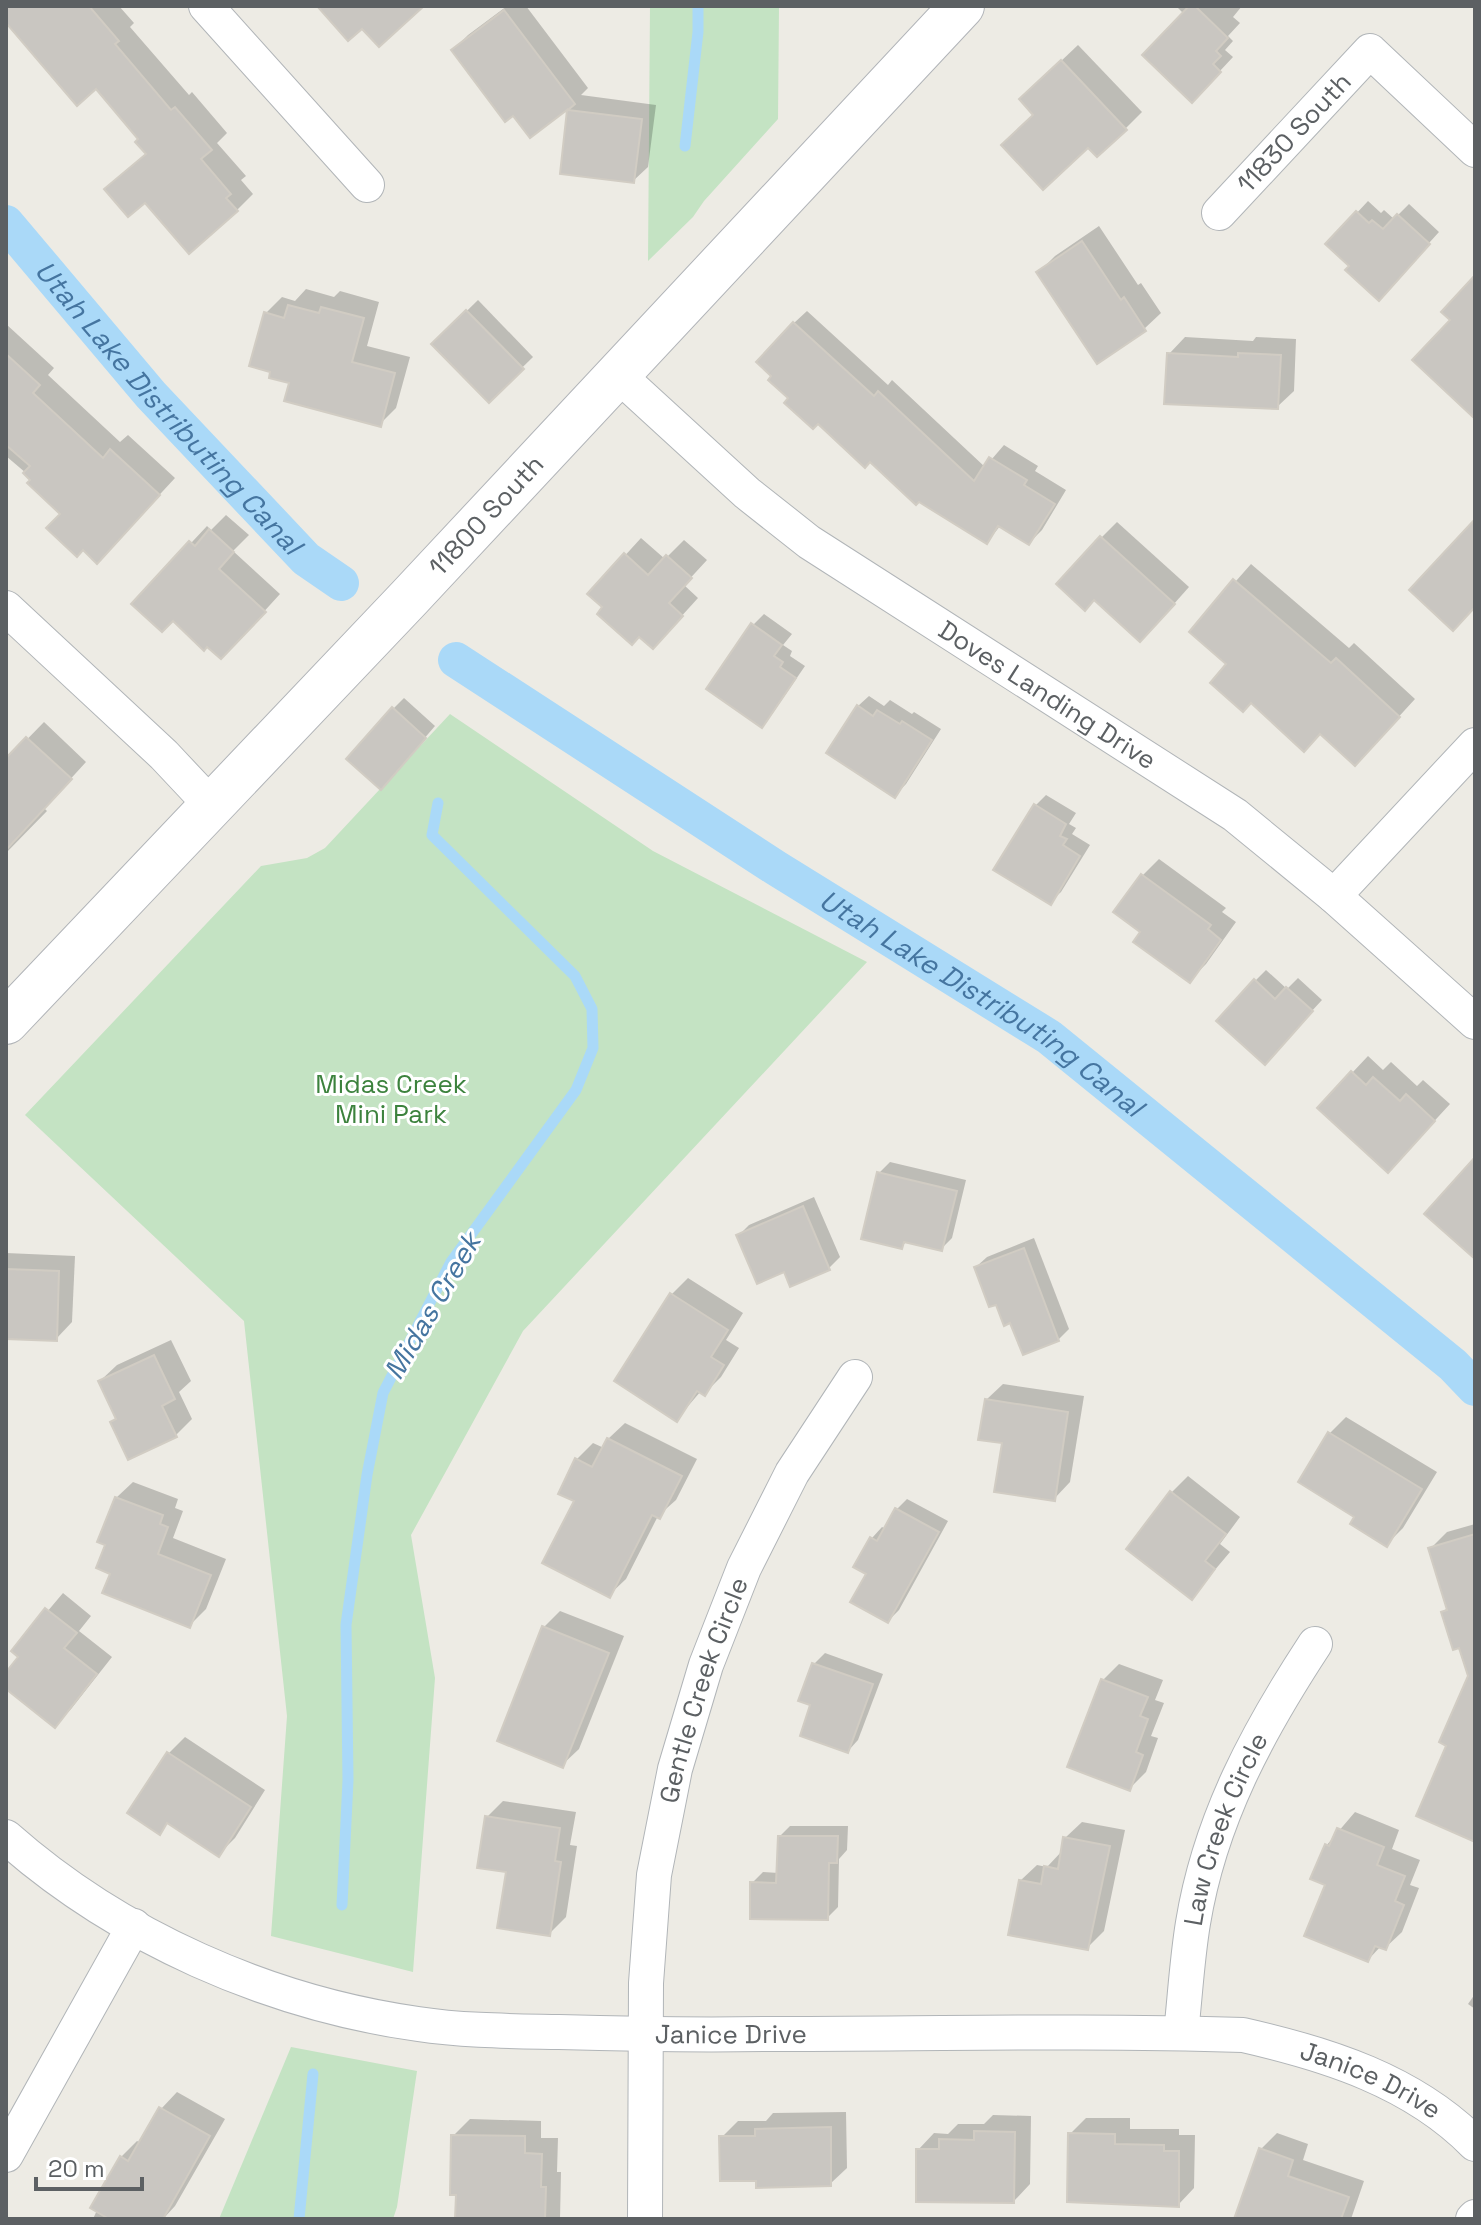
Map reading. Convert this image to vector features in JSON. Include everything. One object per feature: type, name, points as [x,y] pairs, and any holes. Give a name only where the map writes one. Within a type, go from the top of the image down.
[{"type":"main road","name":"11800 South","points":[[6,1022],[409,598],[962,6]]},
{"type":"street","points":[[206,6],[367,185]]},
{"type":"street","name":"11830 South","points":[[1219,213],[1370,51],[1475,150]]},
{"type":"street","name":"Doves Landing Drive","points":[[616,373],[767,510],[809,542],[1225,809],[1334,896],[1475,1022]]},
{"type":"street","points":[[6,608],[164,755],[211,805]]},
{"type":"street","points":[[1334,896],[1475,745]]},
{"type":"street","name":"Gentle Creek Circle","points":[[645,2219],[645,2035],[654,1875],[675,1769],[706,1665],[744,1568],[785,1487],[855,1377]]},
{"type":"street","name":"Law Creek Circle","points":[[1181,2033],[1193,1922],[1223,1814],[1271,1712],[1315,1644]]},
{"type":"street","name":"Janice Drive","points":[[6,1837],[80,1894],[134,1926],[211,1965],[292,1995],[357,2014],[420,2025],[485,2031],[645,2035],[1243,2035],[1303,2048],[1355,2066],[1409,2094],[1462,2131],[1475,2144]]},
{"type":"street","points":[[6,2155],[134,1926]]},
{"type":"green space","points":[[650,6],[779,6],[778,119],[693,217],[648,261]]},
{"type":"green space","name":"Midas Creek Mini Park","points":[[450,714],[653,851],[867,962],[523,1331],[411,1535],[435,1678],[413,1972],[271,1936],[287,1716],[244,1321],[25,1115],[261,866],[307,858],[325,848]]},
{"type":"green space","points":[[291,2047],[417,2071],[393,2219],[219,2219]]},
{"type":"building","points":[[6,6],[89,6],[119,41],[115,44],[171,110],[175,107],[212,150],[201,159],[231,194],[226,198],[238,211],[189,254],[145,203],[128,217],[104,189],[146,154],[135,142],[138,139],[96,89],[77,106],[6,23]]},
{"type":"building","points":[[317,6],[424,6],[379,47],[362,29],[348,41]]},
{"type":"building","points":[[1189,6],[1195,6],[1228,38],[1216,51],[1221,56],[1213,64],[1221,72],[1192,103],[1142,55]]},
{"type":"building","points":[[504,10],[575,104],[568,110],[642,119],[634,183],[560,174],[567,110],[530,138],[513,116],[505,122],[451,50]]},
{"type":"building","points":[[1061,60],[1127,130],[1097,157],[1088,148],[1043,190],[1001,145],[1033,115],[1019,99]]},
{"type":"building","points":[[1356,211],[1369,223],[1372,220],[1383,229],[1397,214],[1430,244],[1379,301],[1345,270],[1349,266],[1325,244]]},
{"type":"building","points":[[1082,241],[1121,300],[1124,297],[1146,331],[1097,364],[1036,272]]},
{"type":"building","points":[[1475,275],[1475,419],[1412,360],[1450,320],[1441,312]]},
{"type":"building","points":[[288,305],[319,313],[321,307],[364,318],[352,362],[395,373],[381,427],[284,401],[289,383],[269,378],[270,372],[249,366],[264,312],[284,318]]},
{"type":"building","points":[[466,310],[524,369],[489,403],[431,344]]},
{"type":"building","points":[[793,322],[874,396],[878,391],[974,481],[989,457],[1027,480],[1024,485],[1055,504],[1029,545],[998,526],[987,544],[919,502],[916,505],[870,462],[865,468],[818,424],[813,429],[784,403],[788,398],[768,380],[771,376],[756,362]]},
{"type":"building","points":[[1167,353],[1238,357],[1238,353],[1281,355],[1278,409],[1164,404]]},
{"type":"building","points":[[6,354],[40,385],[33,393],[103,458],[110,449],[160,495],[97,564],[83,550],[77,557],[46,528],[60,514],[27,483],[30,480],[23,473],[30,466],[6,445]]},
{"type":"building","points":[[1475,519],[1475,607],[1453,631],[1409,590]]},
{"type":"building","points":[[209,529],[234,552],[219,569],[266,612],[221,659],[207,647],[204,651],[173,621],[162,632],[131,604],[189,541],[195,546]]},
{"type":"building","points":[[1100,536],[1175,604],[1140,642],[1094,600],[1085,611],[1056,584]]},
{"type":"building","points":[[624,553],[648,575],[666,555],[692,578],[669,603],[683,616],[653,649],[639,637],[632,645],[597,614],[602,607],[587,594]]},
{"type":"building","points":[[1233,579],[1331,663],[1336,658],[1400,717],[1355,766],[1320,734],[1304,752],[1251,703],[1243,712],[1210,683],[1226,664],[1189,632]]},
{"type":"building","points":[[751,623],[782,645],[774,656],[783,662],[780,667],[796,678],[762,728],[706,689]]},
{"type":"building","points":[[857,705],[873,716],[877,710],[900,724],[902,721],[932,740],[895,798],[826,753]]},
{"type":"building","points":[[392,707],[426,738],[381,790],[346,759]]},
{"type":"building","points":[[26,737],[72,779],[6,850],[6,758]]},
{"type":"building","points":[[1034,804],[1066,824],[1060,836],[1067,839],[1063,845],[1080,856],[1051,905],[993,870]]},
{"type":"building","points":[[1141,874],[1211,925],[1208,929],[1221,940],[1190,983],[1133,942],[1140,932],[1113,912]]},
{"type":"building","points":[[1254,979],[1275,999],[1286,987],[1313,1011],[1265,1065],[1216,1021]]},
{"type":"building","points":[[1351,1071],[1366,1085],[1373,1077],[1400,1101],[1406,1094],[1435,1121],[1388,1173],[1317,1108]]},
{"type":"building","points":[[1475,1157],[1475,1259],[1424,1214]]},
{"type":"building","points":[[877,1172],[957,1191],[942,1251],[904,1242],[902,1249],[861,1239]]},
{"type":"building","points":[[803,1206],[830,1270],[790,1287],[784,1272],[757,1284],[736,1235]]},
{"type":"building","points":[[1024,1248],[1059,1341],[1023,1355],[1010,1323],[1004,1326],[996,1305],[989,1307],[974,1267]]},
{"type":"building","points":[[6,1269],[59,1271],[57,1341],[6,1339]]},
{"type":"building","points":[[670,1293],[728,1330],[711,1357],[724,1365],[705,1396],[697,1391],[677,1422],[614,1381]]},
{"type":"building","points":[[154,1355],[175,1399],[162,1406],[177,1437],[128,1460],[110,1422],[116,1419],[98,1381]]},
{"type":"building","points":[[985,1399],[1068,1412],[1055,1501],[994,1492],[1002,1443],[978,1440]]},
{"type":"building","points":[[1328,1432],[1422,1489],[1387,1547],[1350,1524],[1354,1517],[1298,1482]]},
{"type":"building","points":[[607,1438],[682,1476],[660,1519],[652,1515],[610,1598],[542,1563],[574,1501],[558,1494],[575,1458],[592,1467]]},
{"type":"building","points":[[1170,1491],[1226,1534],[1205,1561],[1215,1569],[1192,1600],[1126,1549]]},
{"type":"building","points":[[115,1497],[163,1515],[160,1524],[168,1527],[158,1554],[211,1575],[190,1628],[102,1593],[110,1574],[96,1568],[105,1545],[97,1542]]},
{"type":"building","points":[[895,1508],[939,1532],[888,1623],[850,1602],[866,1574],[853,1567],[870,1537],[877,1541]]},
{"type":"building","points":[[1475,1534],[1475,1842],[1416,1816],[1446,1746],[1439,1742],[1468,1676],[1459,1648],[1453,1650],[1441,1612],[1447,1610],[1428,1548]]},
{"type":"building","points":[[45,1608],[77,1633],[64,1648],[97,1674],[55,1728],[6,1689],[6,1672],[18,1657],[11,1651]]},
{"type":"building","points":[[542,1626],[609,1653],[563,1768],[497,1741]]},
{"type":"building","points":[[812,1663],[873,1684],[848,1753],[800,1736],[810,1705],[798,1701]]},
{"type":"building","points":[[1101,1679],[1148,1697],[1140,1716],[1148,1719],[1136,1752],[1143,1755],[1130,1791],[1067,1767]]},
{"type":"building","points":[[167,1752],[251,1807],[219,1857],[167,1823],[160,1835],[127,1813]]},
{"type":"building","points":[[485,1816],[560,1828],[555,1861],[561,1862],[550,1936],[497,1928],[506,1872],[477,1868]]},
{"type":"building","points":[[1337,1828],[1384,1847],[1377,1865],[1405,1876],[1395,1901],[1404,1905],[1386,1950],[1375,1946],[1368,1962],[1304,1936],[1325,1885],[1310,1879],[1325,1844],[1329,1846]]},
{"type":"building","points":[[778,1836],[838,1836],[837,1863],[829,1863],[828,1920],[750,1919],[750,1882],[776,1883]]},
{"type":"building","points":[[1063,1837],[1110,1846],[1088,1950],[1008,1935],[1019,1880],[1041,1884],[1044,1866],[1058,1869]]},
{"type":"building","points":[[159,2107],[210,2136],[163,2219],[109,2219],[90,2208],[120,2156],[128,2161]]},
{"type":"building","points":[[831,2127],[831,2186],[756,2188],[756,2181],[720,2181],[719,2136],[755,2136],[755,2129]]},
{"type":"building","points":[[974,2131],[1015,2132],[1014,2203],[916,2202],[916,2149],[939,2149],[939,2139],[974,2140]]},
{"type":"building","points":[[1068,2133],[1115,2134],[1115,2144],[1164,2145],[1164,2151],[1179,2151],[1179,2207],[1067,2202]]},
{"type":"building","points":[[451,2135],[525,2136],[525,2153],[542,2154],[541,2187],[546,2187],[545,2219],[455,2219],[456,2195],[450,2195]]},
{"type":"building","points":[[1259,2148],[1293,2160],[1288,2176],[1349,2197],[1341,2219],[1234,2219]]},
{"type":"waterway","name":"Midas Creek","points":[[685,146],[698,32],[698,6]]},
{"type":"waterway","name":"Utah Lake Distributing Canal","points":[[6,223],[151,395],[306,559],[341,583]]},
{"type":"waterway","name":"Utah Lake Distributing Canal","points":[[456,660],[776,868],[1049,1037],[1453,1365],[1475,1388]]},
{"type":"waterway","name":"Midas Creek","points":[[342,1905],[348,1780],[346,1625],[367,1475],[383,1393],[451,1262],[576,1090],[593,1048],[592,1009],[575,976],[432,835],[438,803]]},
{"type":"waterway","name":"Midas Creek","points":[[299,2219],[313,2074]]}]
